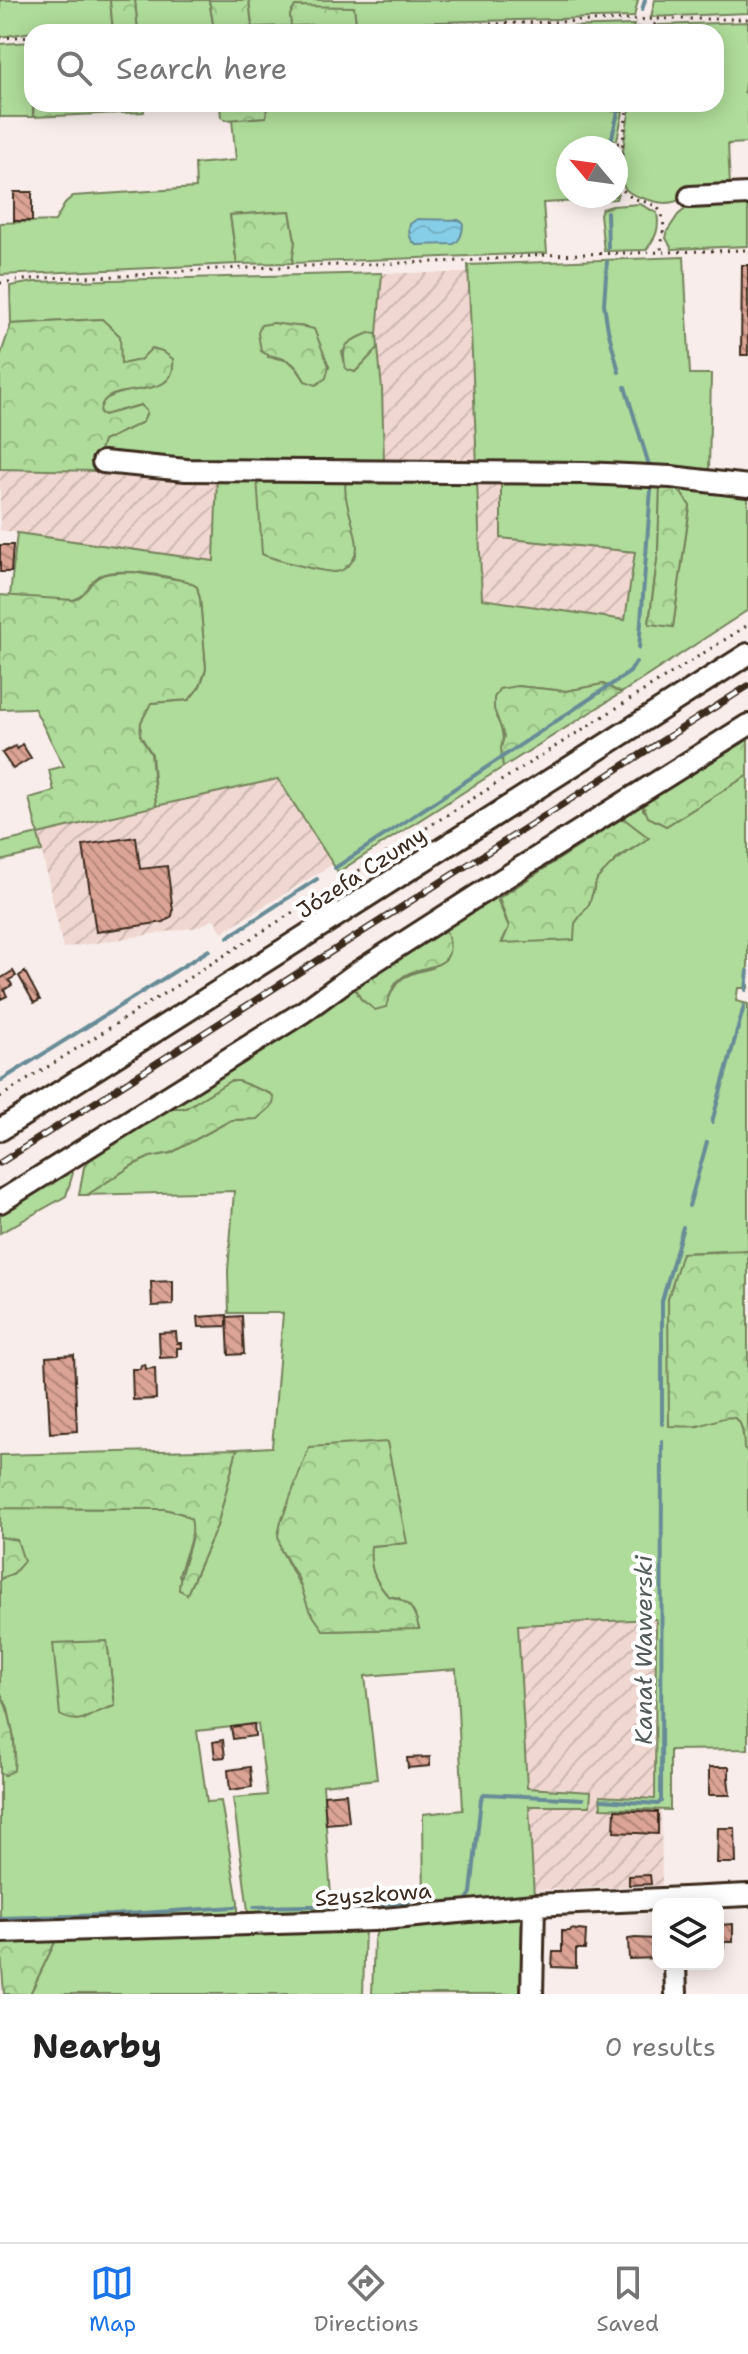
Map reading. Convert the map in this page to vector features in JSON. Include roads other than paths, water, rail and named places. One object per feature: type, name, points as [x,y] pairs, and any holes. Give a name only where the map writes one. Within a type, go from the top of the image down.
[{"type":"street","points":[[690,197],[748,194]]},
{"type":"street","points":[[103,462],[186,470],[584,473],[671,477],[748,486]]},
{"type":"street","name":"Józefa Czumy","points":[[0,1130],[748,654]]},
{"type":"street","points":[[0,1202],[303,1012],[355,974],[748,725]]},
{"type":"street","name":"Szyszkowa","points":[[710,1898],[748,1895]]},
{"type":"street","name":"Szyszkowa","points":[[0,1932],[373,1920],[534,1905],[652,1902]]},
{"type":"street","points":[[532,1994],[534,1905]]},
{"type":"street","points":[[675,1970],[676,1994]]},
{"type":"water","points":[[417,219],[459,220],[463,223],[461,235],[454,244],[416,245],[409,230],[410,224]]},
{"type":"waterway","points":[[642,10],[645,0]]},
{"type":"waterway","points":[[612,136],[618,112]]},
{"type":"waterway","points":[[607,212],[608,248]]},
{"type":"waterway","points":[[607,262],[604,304],[619,372]]},
{"type":"waterway","points":[[625,387],[649,465]]},
{"type":"waterway","points":[[639,648],[651,489]]},
{"type":"waterway","points":[[335,868],[630,672],[636,662]]},
{"type":"waterway","points":[[228,937],[317,879]]},
{"type":"waterway","points":[[0,1081],[209,950]]},
{"type":"waterway","name":"Kanał Wawerski","points":[[746,990],[748,971]]},
{"type":"waterway","name":"Kanał Wawerski","points":[[712,1122],[744,1006]]},
{"type":"waterway","name":"Kanał Wawerski","points":[[689,1206],[707,1142]]},
{"type":"waterway","name":"Kanał Wawerski","points":[[662,1424],[662,1301],[683,1227]]},
{"type":"waterway","name":"Kanał Wawerski","points":[[602,1800],[658,1804],[661,1801],[662,1441]]},
{"type":"waterway","name":"Kanał Wawerski","points":[[423,1903],[466,1901],[471,1893],[484,1794],[583,1799]]},
{"type":"waterway","name":"Kanał Wawerski","points":[[379,1904],[409,1903]]},
{"type":"waterway","name":"Kanał Wawerski","points":[[254,1907],[361,1905]]},
{"type":"waterway","name":"Kanał Wawerski","points":[[0,1918],[235,1907]]},
{"type":"railway","points":[[0,1163],[748,686]]}]
